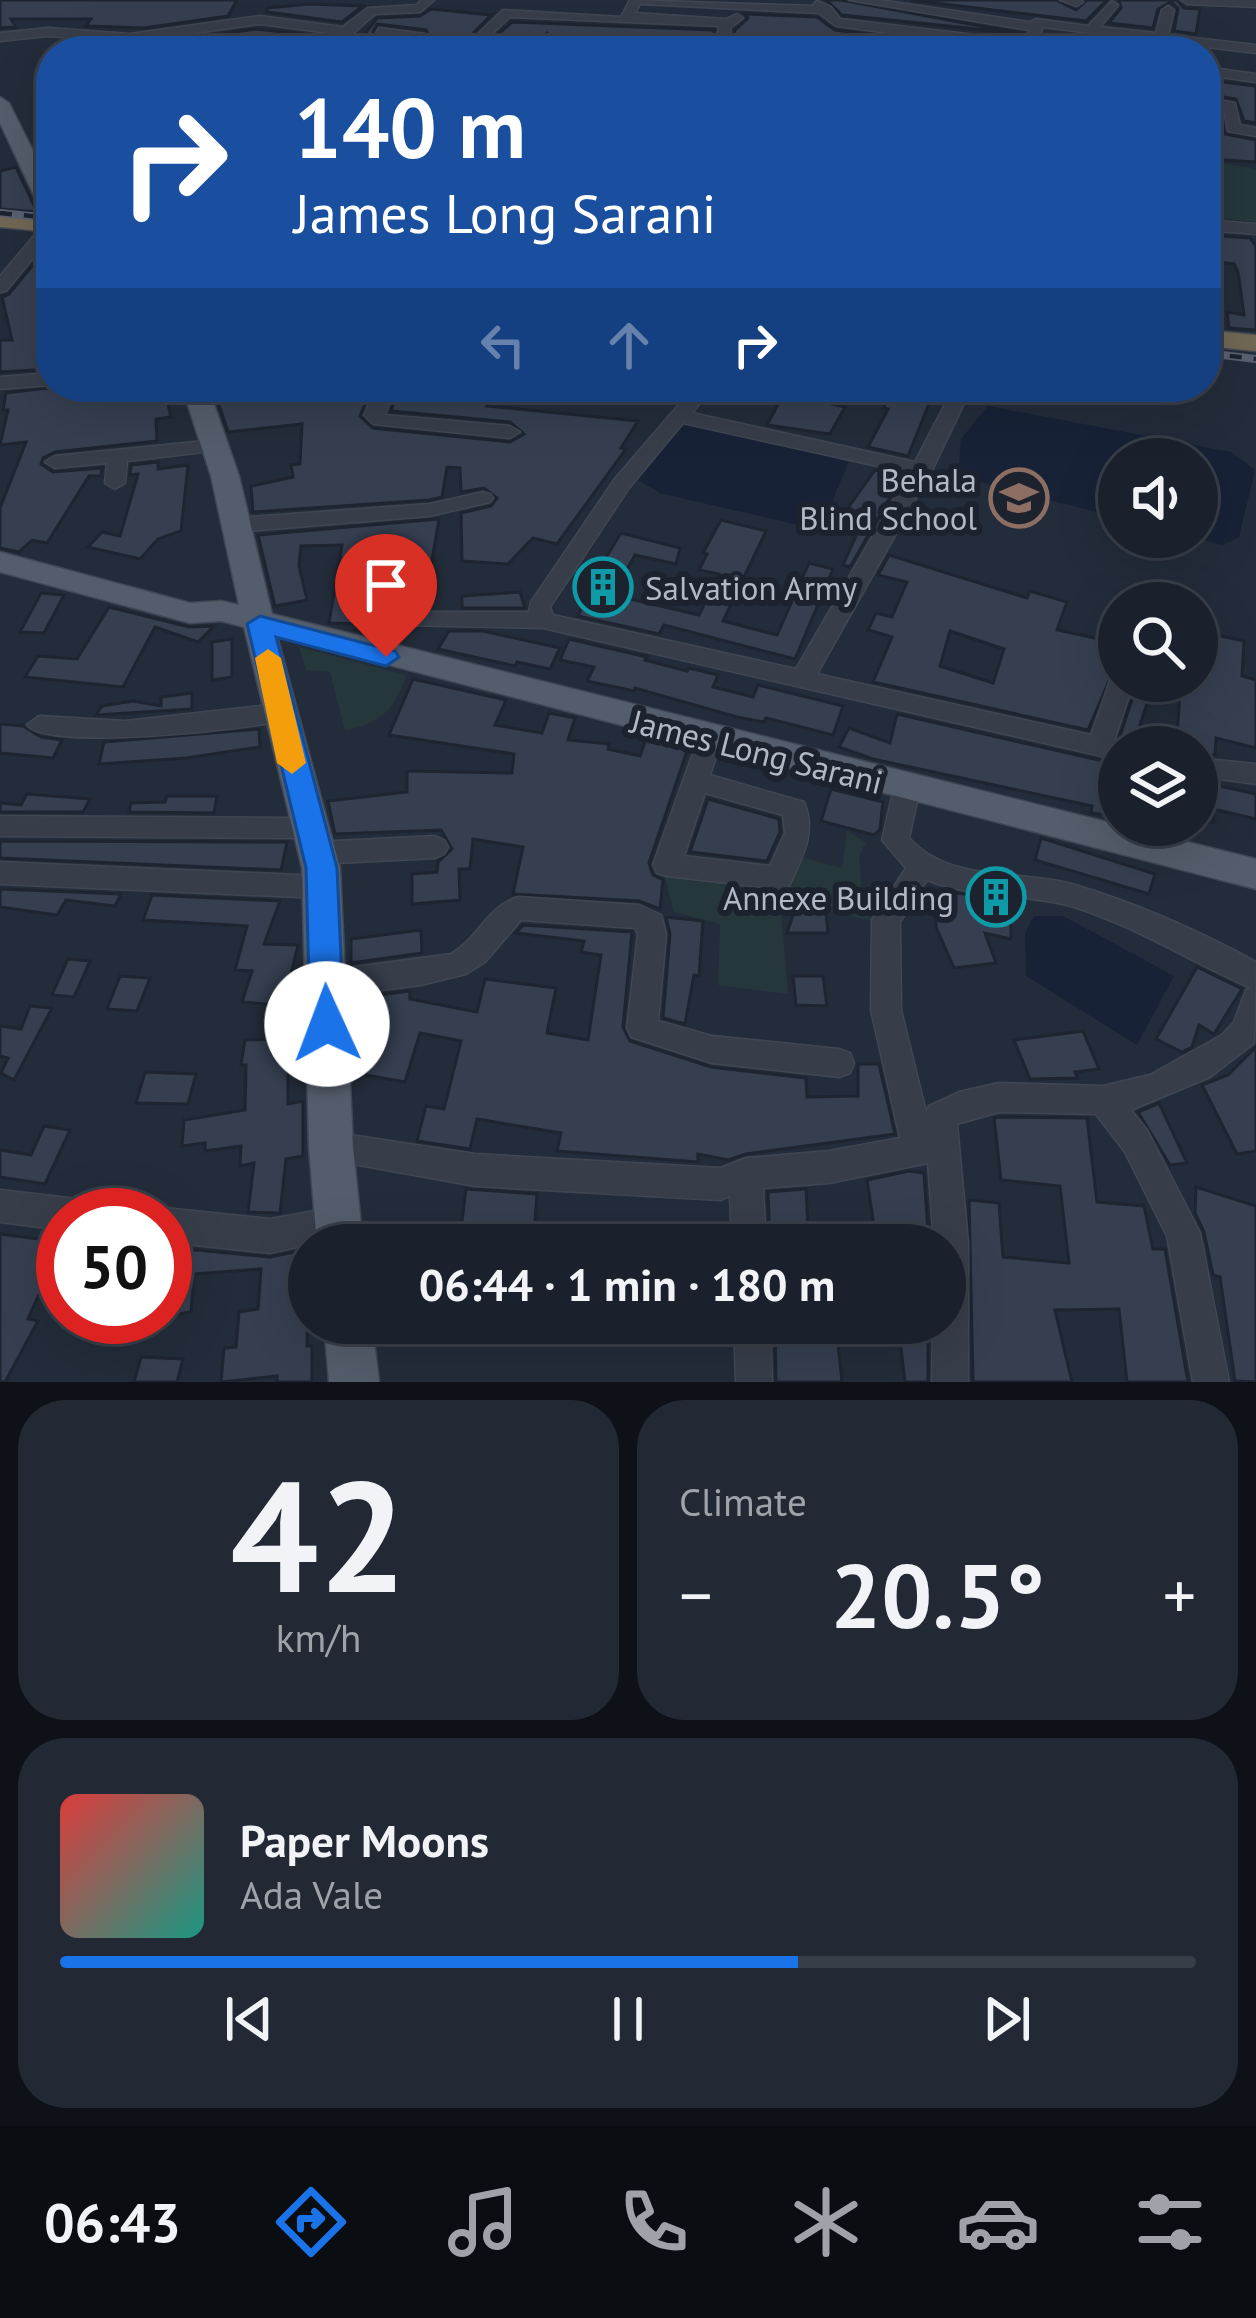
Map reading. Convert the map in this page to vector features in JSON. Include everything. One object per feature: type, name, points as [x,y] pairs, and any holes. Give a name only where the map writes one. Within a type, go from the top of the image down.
[{"type":"highway","points":[[0,205],[36,207]]},
{"type":"highway","points":[[0,220],[36,224]]},
{"type":"highway","points":[[1221,340],[1256,344]]},
{"type":"highway","points":[[1221,359],[1256,363]]},
{"type":"main road","points":[[2,112],[36,179]]},
{"type":"main road","points":[[202,402],[315,856],[337,1224]]},
{"type":"main road","points":[[0,545],[206,596],[221,611]]},
{"type":"main road","points":[[0,562],[190,613],[221,611]]},
{"type":"main road","name":"James Long Sarani","points":[[221,611],[710,740],[1256,874]]},
{"type":"main road","points":[[350,1344],[354,1382]]},
{"type":"street","points":[[260,20],[262,0]]},
{"type":"street","points":[[344,36],[372,10],[420,8],[428,0]]},
{"type":"street","points":[[604,20],[611,0]]},
{"type":"street","points":[[482,36],[507,13],[625,21],[636,0],[827,11],[953,36]]},
{"type":"street","points":[[855,0],[1036,27]]},
{"type":"street","points":[[1187,0],[1256,2]]},
{"type":"street","points":[[628,16],[728,23],[738,17],[743,5]]},
{"type":"street","points":[[1091,29],[1112,5]]},
{"type":"street","points":[[1161,36],[1168,10]]},
{"type":"street","points":[[144,36],[260,20],[328,36]]},
{"type":"street","points":[[725,36],[728,23]]},
{"type":"street","points":[[1035,36],[1036,23],[1129,28],[1157,36]]},
{"type":"street","points":[[0,37],[48,32],[103,36]]},
{"type":"street","points":[[388,36],[419,34]]},
{"type":"street","points":[[1221,45],[1256,49]]},
{"type":"street","points":[[1221,73],[1256,78]]},
{"type":"street","points":[[1221,105],[1229,106],[1233,128],[1256,132]]},
{"type":"street","points":[[1221,226],[1256,229]]},
{"type":"street","points":[[0,286],[36,243]]},
{"type":"street","points":[[0,383],[36,381]]},
{"type":"street","points":[[380,402],[374,415],[380,420],[510,432]]},
{"type":"street","points":[[543,620],[539,607],[621,484],[691,402]]},
{"type":"street","points":[[802,679],[956,402]]},
{"type":"street","points":[[678,416],[922,470]]},
{"type":"street","points":[[55,462],[215,446]]},
{"type":"street","points":[[116,483],[117,457]]},
{"type":"street","points":[[235,525],[408,513],[483,498]]},
{"type":"street","points":[[407,620],[543,620],[1098,746]]},
{"type":"street","points":[[39,725],[125,730],[279,713]]},
{"type":"street","points":[[694,780],[795,809],[798,833],[779,878],[667,865],[694,780],[710,740]]},
{"type":"street","points":[[1218,769],[1256,774]]},
{"type":"street","points":[[907,788],[895,840],[911,862],[950,878],[1051,890],[1110,908],[1191,939],[1256,977]]},
{"type":"street","points":[[0,826],[315,856]]},
{"type":"street","points":[[0,873],[435,847]]},
{"type":"street","points":[[922,866],[886,920],[886,1010],[931,1147],[951,1243],[950,1382]]},
{"type":"street","points":[[325,984],[461,964],[485,947],[491,926],[502,914],[518,908],[639,917],[651,923],[652,934],[642,1028],[659,1037],[725,1049],[839,1063]]},
{"type":"street","points":[[1105,1101],[1203,1066],[1243,1034],[1256,999]]},
{"type":"street","points":[[931,1147],[940,1116],[961,1103],[1002,1097],[1090,1096],[1105,1101],[1136,1142],[1183,1233],[1210,1382]]},
{"type":"street","points":[[331,1147],[475,1170],[722,1184],[746,1174],[829,1168],[931,1147]]},
{"type":"street","points":[[746,1174],[748,1224]]},
{"type":"street","points":[[0,1206],[36,1210]]},
{"type":"street","points":[[192,1228],[288,1235]]},
{"type":"street","points":[[753,1344],[754,1382]]},
{"type":"shaded area","points":[[1221,163],[1256,169],[1256,222],[1221,218]]},
{"type":"shaded area","points":[[299,647],[406,675],[385,713],[345,731],[330,672],[306,670]]},
{"type":"shaded area","points":[[847,830],[866,843],[859,856],[862,891],[883,900],[872,921],[780,899],[788,994],[718,985],[720,924],[674,912],[664,875],[786,888],[801,857],[842,868]]},
{"type":"water","points":[[988,406],[1157,438],[1098,438],[1098,513],[958,476],[961,439]]},
{"type":"water","points":[[690,421],[850,459],[820,530],[660,493],[638,480],[655,447]]},
{"type":"water","points":[[1218,450],[1231,452],[1255,470],[1239,537],[1218,544]]},
{"type":"water","points":[[1034,916],[1063,916],[1174,976],[1137,1045],[1026,976],[1025,933]]},
{"type":"building","points":[[0,0],[237,0],[228,16],[144,28],[86,26],[91,19],[11,19],[16,27],[0,28]]},
{"type":"building","points":[[826,0],[841,0],[1024,34],[842,15]]},
{"type":"building","points":[[910,0],[1056,0],[1076,10],[1087,0],[1107,0],[1086,21]]},
{"type":"building","points":[[1119,0],[1177,0],[1184,8],[1200,9],[1196,34],[1174,31],[1178,8],[1171,2],[1158,9],[1153,28],[1109,23],[1121,8]]},
{"type":"building","points":[[363,6],[342,22],[267,12],[267,8]]},
{"type":"building","points":[[431,9],[491,15],[471,36],[428,36],[426,30],[377,24],[371,36],[363,36],[377,18],[420,16]]},
{"type":"building","points":[[745,14],[817,17],[835,30],[880,36],[734,36],[748,18]]},
{"type":"building","points":[[512,22],[714,30],[713,36],[497,36]]},
{"type":"building","points":[[256,29],[301,34],[222,36]]},
{"type":"building","points":[[1221,82],[1256,86],[1256,123],[1244,121],[1236,99],[1221,96]]},
{"type":"building","points":[[1221,117],[1225,134],[1256,140],[1256,162],[1221,160]]},
{"type":"building","points":[[16,167],[36,212],[0,209],[0,171]]},
{"type":"building","points":[[1221,236],[1250,238],[1256,246],[1256,330],[1229,328],[1227,312],[1244,315],[1234,264],[1221,263]]},
{"type":"building","points":[[36,261],[36,370],[0,372],[0,340],[12,340],[2,297]]},
{"type":"building","points":[[36,389],[36,402],[168,402],[171,417],[156,419],[157,441],[55,452],[43,458],[41,464],[53,472],[102,468],[101,476],[89,476],[47,543],[32,540],[19,552],[0,548],[0,508],[26,442],[0,445],[8,410],[3,410],[6,393]]},
{"type":"building","points":[[218,402],[366,402],[360,416],[373,428],[510,442],[524,434],[510,422],[391,411],[394,402],[489,402],[487,406],[638,421],[621,448],[626,449],[557,544],[533,538],[508,564],[462,561],[461,513],[491,506],[497,498],[484,488],[461,492],[460,468],[447,467],[442,497],[429,500],[253,512],[251,486],[293,477],[291,465],[300,464],[302,424],[228,432]]},
{"type":"building","points":[[779,402],[845,407],[830,434],[767,425]]},
{"type":"building","points":[[887,402],[930,402],[908,456],[868,447],[888,409],[883,408]]},
{"type":"building","points":[[158,462],[158,469],[188,465],[181,531],[158,539],[140,559],[88,547],[102,532],[120,536],[138,474],[130,475],[131,465]]},
{"type":"building","points":[[875,470],[902,476],[850,567],[843,565],[856,536],[840,532],[849,513],[845,512]]},
{"type":"building","points":[[439,519],[424,608],[405,608],[392,618],[399,629],[414,630],[374,635],[355,630],[360,624],[329,623],[342,545],[301,546],[299,566],[307,600],[275,606],[258,535]]},
{"type":"building","name":"Salvation Army","points":[[721,520],[766,531],[723,621],[777,635],[809,563],[833,569],[795,659],[664,625],[659,634],[578,616],[583,604],[578,603],[621,533],[680,548],[676,564],[635,555],[613,595],[699,615],[719,574],[699,570]]},
{"type":"building","points":[[889,555],[1027,598],[1030,591],[1067,602],[1057,630],[1098,639],[1100,702],[1088,730],[873,682],[892,637],[868,630],[876,613],[892,617],[907,582],[878,575]],"holes":[[[950,631],[1004,649],[993,683],[940,666]]]},
{"type":"building","points":[[520,592],[525,608],[462,608],[462,596]]},
{"type":"building","points":[[41,593],[64,595],[44,633],[20,632]]},
{"type":"building","points":[[109,607],[189,627],[214,626],[198,642],[155,627],[123,687],[25,677],[38,656],[77,659]]},
{"type":"building","points":[[449,631],[483,631],[560,648],[550,669],[517,662],[515,666],[438,649]]},
{"type":"building","points":[[1218,635],[1244,641],[1242,676],[1256,680],[1256,748],[1218,738],[1218,726],[1178,726],[1179,702],[1218,702]]},
{"type":"building","points":[[232,639],[232,677],[212,680],[212,642]]},
{"type":"building","points":[[569,639],[718,675],[713,687],[753,697],[758,685],[843,706],[833,735],[587,681],[594,667],[560,660]]},
{"type":"building","points":[[413,679],[506,700],[495,725],[542,733],[549,713],[575,718],[568,740],[609,744],[608,749],[640,756],[646,739],[688,748],[649,863],[653,875],[663,880],[660,909],[639,901],[513,894],[523,847],[473,839],[470,869],[459,869],[460,900],[412,904],[412,874],[437,872],[438,862],[452,849],[441,830],[335,834],[328,801],[407,792],[407,771],[512,773],[514,754],[389,735]]},
{"type":"building","points":[[192,693],[192,709],[96,715],[102,706],[133,701],[161,706],[161,697]]},
{"type":"building","points":[[1131,702],[1147,702],[1140,726],[1123,726]]},
{"type":"building","points":[[897,714],[1098,760],[1098,814],[1091,813],[1092,806],[873,759],[839,747],[849,728],[890,743]]},
{"type":"building","points":[[0,724],[23,726],[41,737],[62,740],[53,758],[0,753]]},
{"type":"building","points":[[259,729],[260,747],[99,764],[104,742]]},
{"type":"building","points":[[1218,786],[1256,794],[1256,819],[1218,810]]},
{"type":"building","points":[[831,789],[883,802],[880,829],[874,835],[821,821]]},
{"type":"building","points":[[27,794],[90,799],[83,812],[0,812],[0,803],[21,805]]},
{"type":"building","points":[[167,796],[217,796],[214,813],[129,812],[131,803],[165,802]]},
{"type":"building","points":[[708,799],[779,819],[780,832],[767,861],[690,852]]},
{"type":"building","points":[[1041,838],[1155,874],[1149,894],[1035,860]]},
{"type":"building","points":[[0,841],[287,842],[281,870],[0,858]]},
{"type":"building","points":[[0,889],[121,894],[115,906],[66,900],[57,915],[0,907]]},
{"type":"building","points":[[950,892],[1011,901],[1011,939],[985,933],[996,963],[954,968],[936,927],[936,906],[950,908]]},
{"type":"building","points":[[152,895],[280,901],[264,944],[298,945],[288,987],[300,987],[288,1060],[288,1104],[303,1101],[303,1156],[286,1159],[280,1213],[248,1212],[254,1163],[240,1166],[241,1146],[205,1151],[205,1143],[182,1146],[184,1120],[245,1110],[246,1065],[241,1065],[245,1040],[272,1039],[280,1005],[242,1002],[252,971],[235,970],[247,926],[143,920]]},
{"type":"building","points":[[794,912],[826,912],[828,933],[787,933]]},
{"type":"building","points":[[666,917],[703,921],[699,976],[694,975],[685,1024],[663,1018],[670,934]]},
{"type":"building","points":[[523,925],[632,932],[623,1027],[630,1041],[711,1067],[806,1078],[807,1097],[858,1096],[858,1064],[879,1064],[895,1134],[728,1160],[698,1154],[698,1162],[557,1151],[561,1133],[477,1119],[470,1149],[417,1141],[426,1106],[444,1109],[461,1041],[420,1033],[405,1082],[360,1074],[368,1049],[353,1051],[353,998],[410,991],[410,999],[477,1012],[485,979],[556,988],[547,1033],[588,1040],[601,955],[581,952],[584,941],[516,933]]},
{"type":"building","points":[[421,930],[422,953],[351,963],[351,939]]},
{"type":"building","points":[[68,959],[90,961],[74,997],[52,995]]},
{"type":"building","points":[[1197,967],[1242,989],[1214,1034],[1199,1025],[1192,1047],[1182,1052],[1156,1039]]},
{"type":"building","points":[[120,976],[150,978],[137,1011],[107,1009]]},
{"type":"building","points":[[793,976],[823,976],[827,1006],[796,1005]]},
{"type":"building","points":[[30,1006],[52,1008],[14,1080],[1,1073],[8,1058],[0,1056],[0,1026],[21,1029]]},
{"type":"building","points":[[1083,1031],[1099,1069],[1075,1072],[1078,1078],[1030,1079],[1014,1040]]},
{"type":"building","points":[[1256,1047],[1256,1151],[1237,1154],[1202,1085],[1228,1075]]},
{"type":"building","points":[[145,1072],[196,1074],[188,1104],[136,1103]]},
{"type":"building","points":[[1159,1103],[1187,1163],[1170,1165],[1138,1112]]},
{"type":"building","points":[[994,1118],[1087,1118],[1097,1202],[1144,1206],[1153,1249],[1165,1249],[1188,1382],[1127,1382],[1119,1309],[1055,1310],[1072,1382],[973,1382],[969,1200],[999,1203],[1003,1257],[1069,1263],[1060,1186],[1001,1180]]},
{"type":"building","points":[[44,1126],[70,1130],[45,1184],[0,1177],[0,1150],[31,1155]]},
{"type":"building","points":[[909,1171],[924,1173],[928,1224],[874,1224],[867,1180]]},
{"type":"building","points":[[1196,1187],[1256,1206],[1256,1382],[1235,1381],[1220,1277],[1213,1275],[1195,1213]]},
{"type":"building","points":[[466,1189],[537,1194],[535,1224],[462,1224]]},
{"type":"building","points":[[806,1189],[808,1224],[769,1224],[768,1192]]},
{"type":"building","points":[[0,1234],[36,1239],[36,1301],[28,1319],[36,1325],[5,1382],[0,1382]]},
{"type":"building","points":[[192,1251],[270,1257],[288,1253],[288,1344],[312,1346],[312,1382],[277,1382],[277,1376],[221,1382],[224,1348],[236,1347],[239,1312],[258,1309],[261,1269],[194,1274],[192,1299]]},
{"type":"building","points":[[775,1344],[838,1344],[842,1382],[776,1382]]},
{"type":"building","points":[[900,1344],[928,1344],[928,1382],[905,1382]]},
{"type":"building","points":[[141,1357],[183,1359],[177,1382],[134,1382]]},
{"type":"railway","points":[[0,213],[36,217]]},
{"type":"railway","points":[[1221,355],[1256,359]]},
{"type":"slow traffic","points":[[268,658],[292,763]]},
{"type":"place","name":"Behala Blind School","points":[[1019,498]]},
{"type":"place","name":"Salvation Army","points":[[603,587]]},
{"type":"place","name":"Annexe Building","points":[[996,897]]},
{"type":"route","points":[[327,1024],[321,868],[260,624],[386,657]]}]
